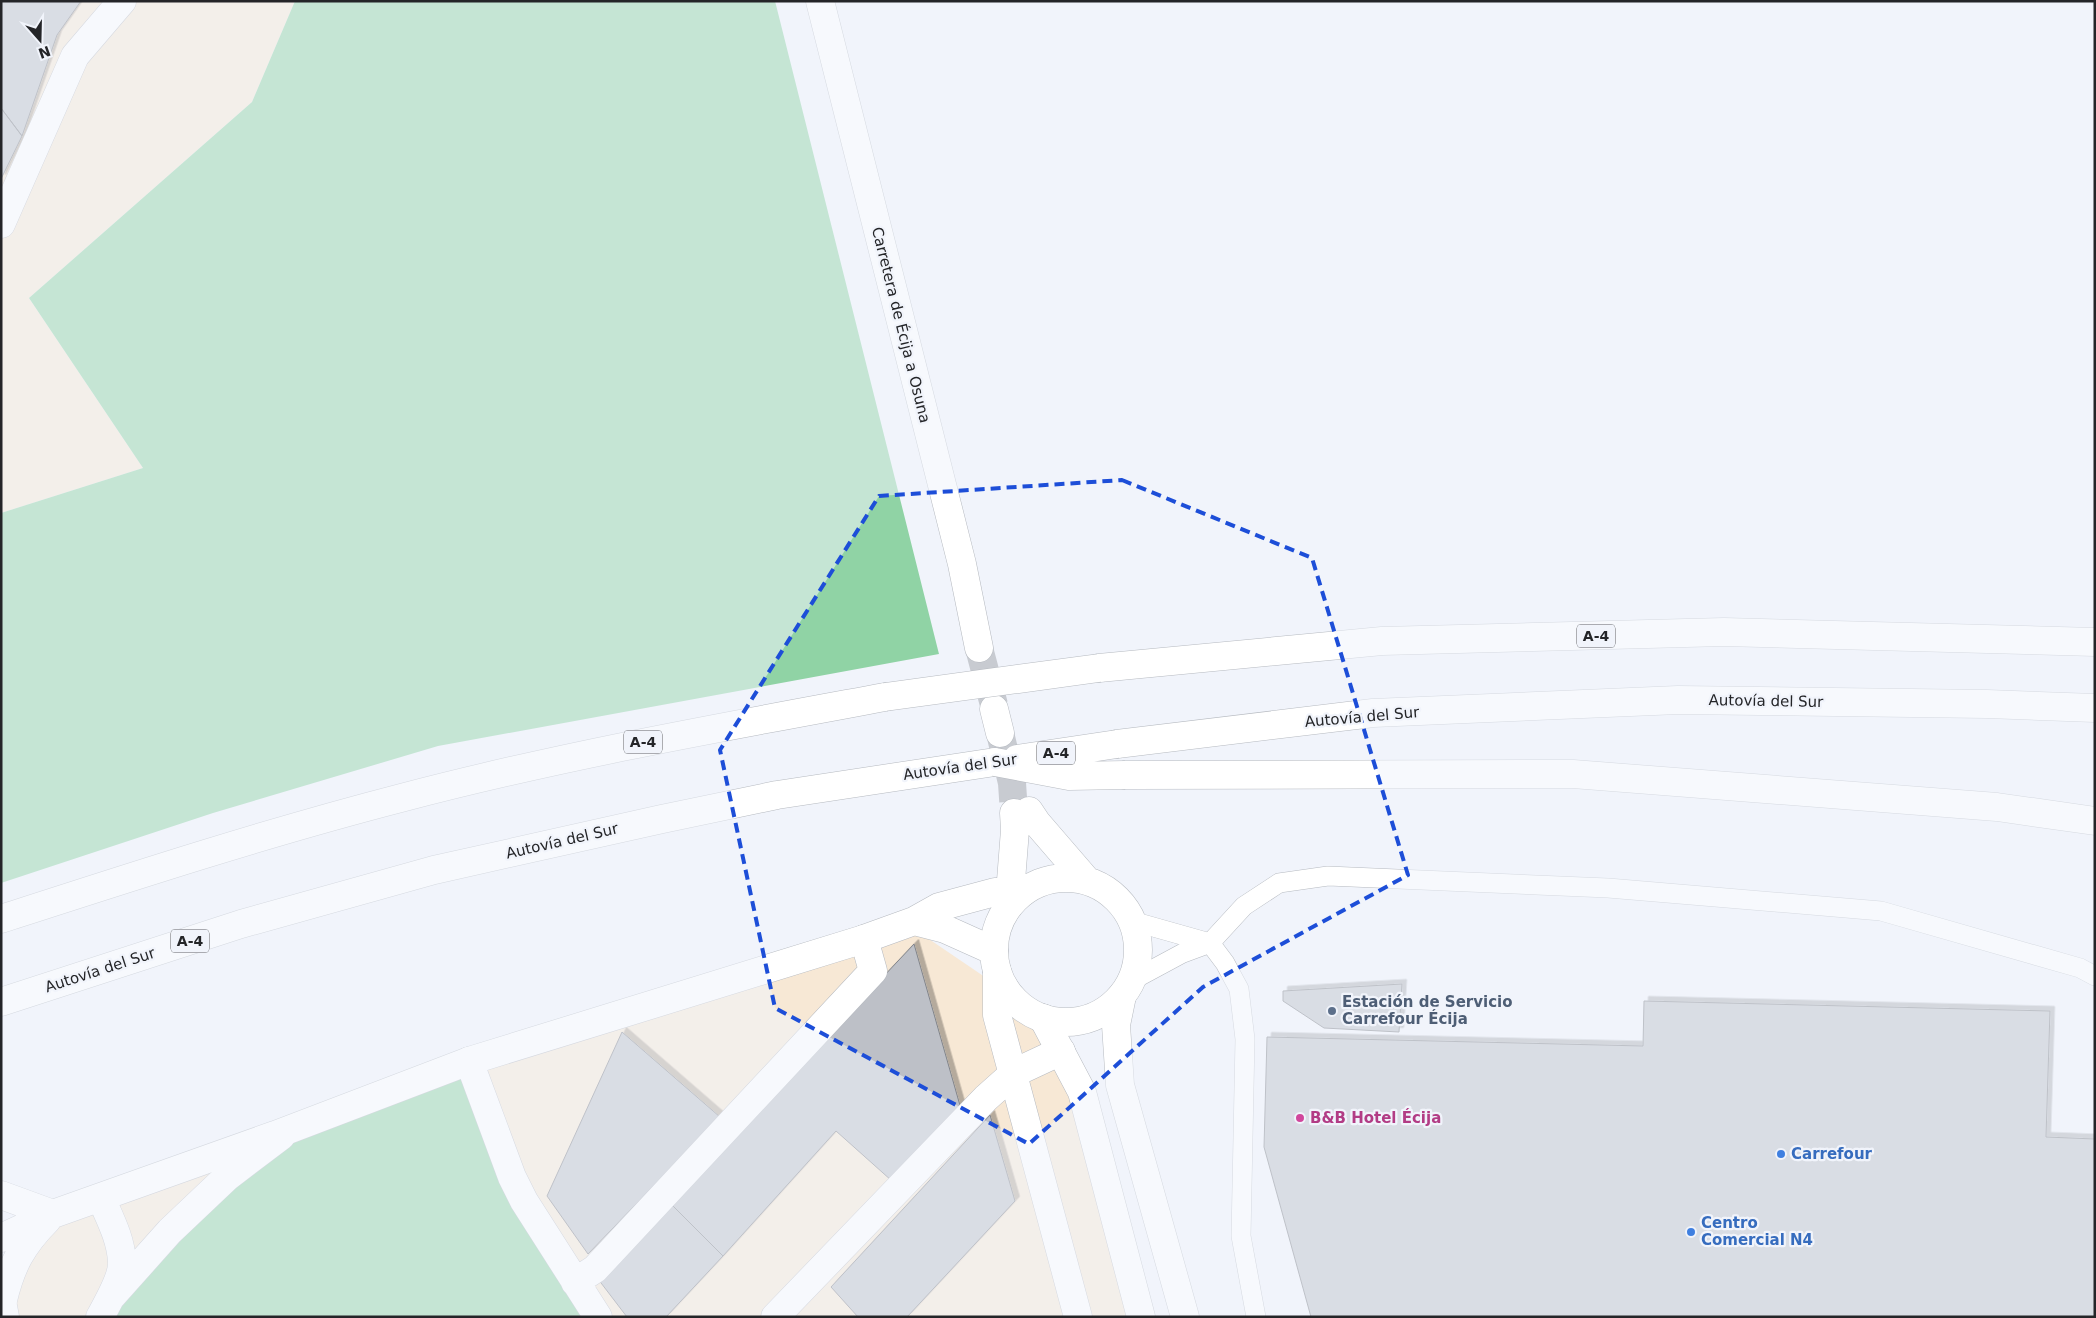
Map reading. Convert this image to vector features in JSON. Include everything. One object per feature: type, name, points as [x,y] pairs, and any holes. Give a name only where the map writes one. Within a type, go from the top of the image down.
[{"type":"main road","points":[[1,224],[75,56],[122,1]]},
{"type":"main road","name":"Carretera de Écija a Osuna","points":[[820,1],[962,564],[979,648]]},
{"type":"main road","name":"A-4","points":[[1,919],[206,853],[338,815],[403,797],[620,747],[885,697],[1099,668],[1382,642],[1715,632],[2095,642]]},
{"type":"main road","name":"Autovía del Sur","points":[[7,1000],[241,924],[434,870],[777,795],[1117,744],[1374,713],[1678,700],[1987,704],[2095,708]]},
{"type":"main road","points":[[996,762],[1069,776],[1572,774],[1997,807],[2095,821]]},
{"type":"main road","points":[[1078,1317],[997,1015],[995,961],[997,928],[1014,896],[1015,830],[1022,812],[1036,823],[1087,881]]},
{"type":"main road","points":[[1,1238],[54,1214],[290,1129],[469,1061],[864,939],[914,921],[939,907],[995,892],[1014,896],[1044,881],[1066,878],[1087,881],[1106,890],[1116,898],[1132,921],[1138,940],[1138,961],[1116,1024],[1120,1085],[1185,1317]]},
{"type":"main road","points":[[914,921],[945,929],[995,961],[1007,992],[1023,1008],[1043,1018],[1064,1022],[1086,1019],[1106,1010],[1127,988]]},
{"type":"main road","points":[[575,1282],[595,1269],[873,971],[864,939]]},
{"type":"main road","points":[[1043,1018],[1082,1092],[1141,1317]]},
{"type":"main road","points":[[775,1317],[980,1105],[1014,1073],[1061,1051]]},
{"type":"main road","points":[[469,1061],[516,1185],[524,1201],[598,1317]]},
{"type":"main road","points":[[106,1306],[170,1231],[227,1177],[290,1129]]},
{"type":"main road","points":[[1,1195],[54,1214]]},
{"type":"main road","points":[[101,1198],[115,1230],[122,1264],[106,1306]]},
{"type":"main road","points":[[3,1304],[9,1274],[30,1238],[54,1214]]},
{"type":"lane","points":[[1127,988],[1183,952],[1210,943],[1244,906],[1279,883],[1328,876],[1608,888],[1881,911],[2080,968],[2095,976]]},
{"type":"lane","points":[[1132,921],[1210,943],[1225,962],[1238,989],[1245,1039],[1241,1236],[1256,1317]]},
{"type":"highlighted area","points":[[1122,480],[1312,558],[1408,875],[1203,987],[1029,1144],[775,1008],[720,750],[879,496]]},
{"type":"shaded area","points":[[1,1],[295,1],[252,102],[29,298],[143,468],[1,513]]},
{"type":"shaded area","points":[[886,931],[923,935],[1007,992],[1023,1008],[1043,1018],[1061,1051],[1141,1317],[5,1317],[53,1214]]},
{"type":"green space","points":[[295,1],[775,1],[939,654],[438,746],[213,813],[1,883],[1,513],[143,468],[29,298],[252,102]]},
{"type":"green space","points":[[469,1061],[512,1177],[598,1317],[100,1317],[290,1129]]},
{"type":"building","points":[[1,1],[81,1],[57,35],[22,136],[1,108]]},
{"type":"building","points":[[1,108],[22,136],[1,179]]},
{"type":"building","points":[[914,944],[961,1109],[892,1181],[836,1131],[723,1256],[670,1203]]},
{"type":"building","points":[[1402,984],[1399,1032],[1324,1028],[1283,1001],[1283,991]]},
{"type":"building","name":"Centro Comercial N4","points":[[1644,1001],[2050,1011],[2046,1137],[2095,1139],[2095,1317],[1311,1317],[1264,1147],[1267,1037],[1643,1046]]},
{"type":"building","points":[[622,1032],[720,1117],[588,1254],[547,1196]]},
{"type":"building","points":[[990,1115],[1015,1201],[907,1317],[858,1317],[831,1287]]},
{"type":"building","points":[[670,1203],[723,1256],[666,1317],[627,1317],[598,1279]]},
{"type":"tunnel","points":[[979,648],[994,705]]},
{"type":"tunnel","points":[[1000,733],[1012,783],[1014,813]]},
{"type":"place","name":"Estación de Servicio Carrefour Écija","points":[[1332,1011]]},
{"type":"place","name":"B&B Hotel Écija","points":[[1300,1118]]},
{"type":"place","name":"Carrefour","points":[[1781,1154]]},
{"type":"place","name":"Centro Comercial N4","points":[[1691,1232]]}]
